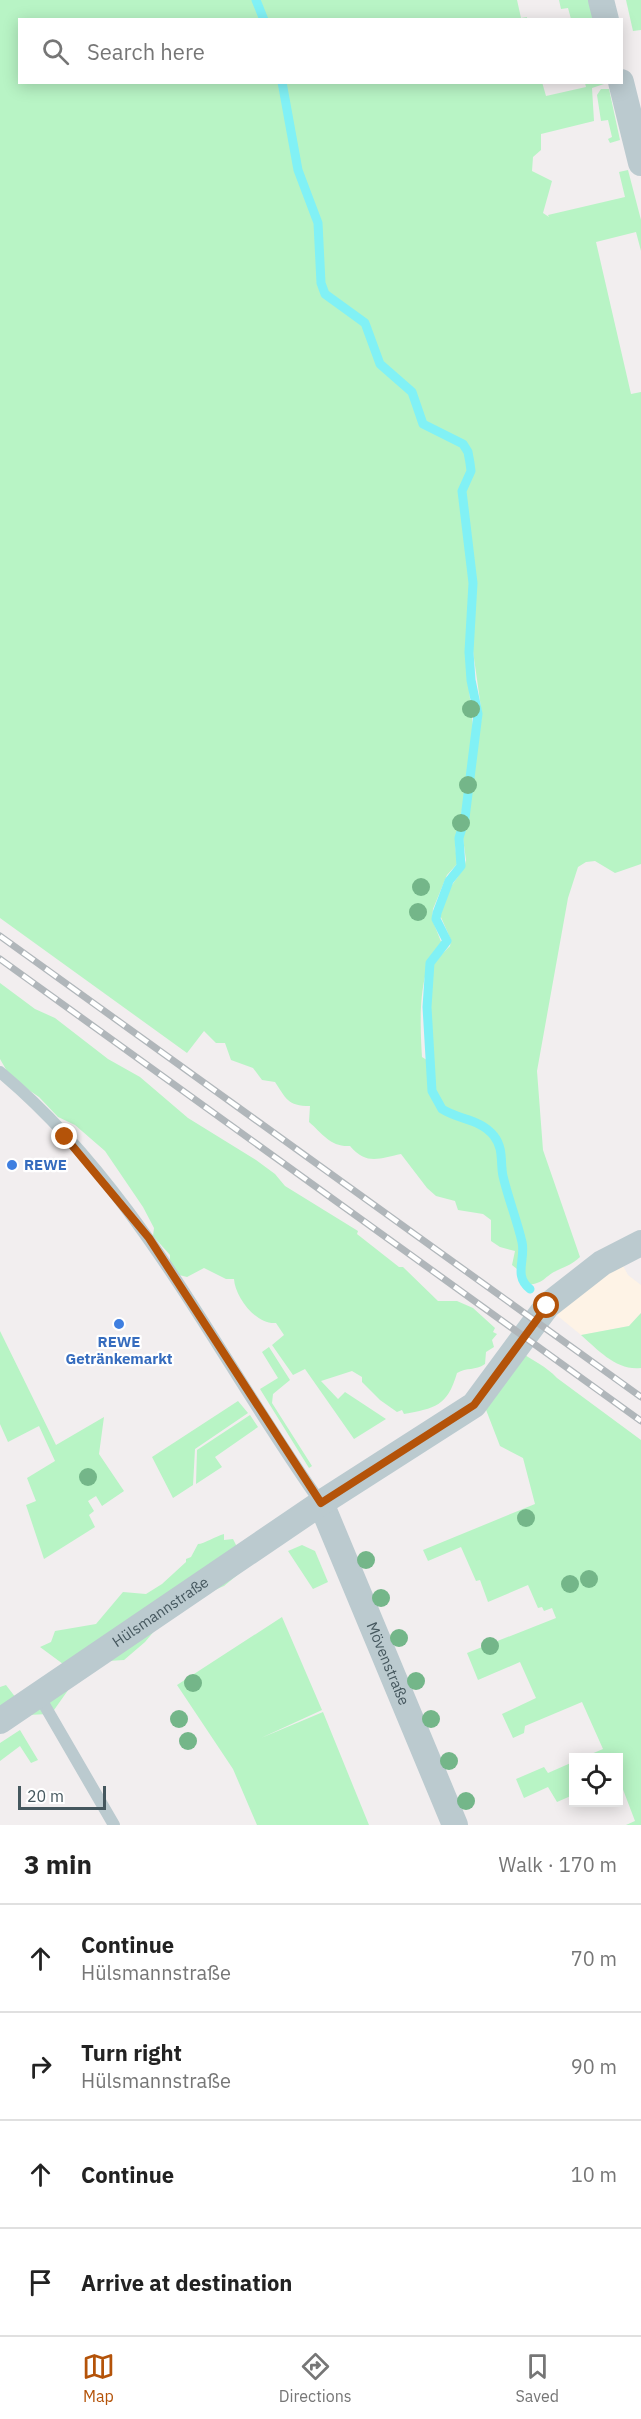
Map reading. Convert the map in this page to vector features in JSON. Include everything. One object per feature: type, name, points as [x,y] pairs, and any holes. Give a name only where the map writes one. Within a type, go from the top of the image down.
[{"type":"street","points":[[601,0],[606,18]]},
{"type":"street","points":[[621,84],[641,163]]},
{"type":"street","name":"Hülsmannstraße","points":[[0,1721],[321,1503],[474,1405],[547,1306],[602,1263],[641,1243]]},
{"type":"street","name":"Mövenstraße","points":[[321,1503],[455,1825]]},
{"type":"lane","points":[[0,1072],[28,1098],[86,1160],[169,1268],[321,1503]]},
{"type":"lane","points":[[38,1695],[114,1825]]},
{"type":"shaded area","points":[[619,1258],[628,1275],[641,1285],[641,1313],[629,1326],[581,1335],[548,1308]]},
{"type":"green space","points":[[0,0],[517,0],[521,18],[18,18],[18,84],[543,84],[546,96],[586,87],[585,84],[604,84],[592,88],[594,121],[541,134],[541,150],[533,157],[532,171],[552,181],[543,213],[549,217],[548,215],[625,197],[619,172],[628,170],[641,220],[641,251],[636,232],[596,242],[631,394],[641,392],[641,864],[615,873],[595,861],[586,862],[578,867],[568,898],[537,1071],[543,1150],[580,1257],[541,1281],[526,1285],[520,1281],[522,1273],[512,1265],[515,1251],[500,1247],[491,1241],[491,1220],[483,1214],[458,1210],[455,1201],[436,1196],[401,1154],[368,1158],[350,1146],[332,1142],[309,1122],[310,1106],[292,1103],[275,1082],[262,1080],[253,1068],[231,1060],[225,1043],[216,1043],[204,1031],[187,1053],[0,918]],"holes":[[[473,651],[482,715],[463,838],[466,860],[464,868],[447,892],[440,915],[451,940],[450,946],[433,963],[430,1015],[433,1064],[422,1057],[422,997],[428,966],[442,944],[432,919],[433,909],[447,875],[457,864],[455,843],[463,805],[473,727],[465,652]]]},
{"type":"green space","points":[[559,0],[589,0],[593,18],[571,18],[568,8],[561,9]]},
{"type":"green space","points":[[626,0],[641,0],[641,30],[633,31]]},
{"type":"green space","points":[[601,89],[609,89],[620,140],[610,143],[608,139],[612,137],[608,120],[601,121],[597,95]]},
{"type":"green space","points":[[0,983],[35,1009],[55,1018],[108,1059],[140,1077],[188,1118],[256,1160],[275,1174],[285,1186],[358,1231],[357,1234],[399,1267],[403,1267],[438,1301],[457,1301],[473,1308],[495,1328],[493,1332],[497,1334],[492,1340],[494,1347],[486,1352],[485,1364],[457,1373],[449,1393],[438,1404],[424,1410],[404,1414],[402,1410],[397,1412],[380,1400],[362,1382],[362,1377],[352,1371],[321,1381],[338,1399],[345,1392],[386,1419],[354,1439],[305,1369],[293,1375],[272,1345],[284,1335],[276,1323],[261,1320],[254,1315],[238,1294],[234,1279],[226,1279],[204,1268],[187,1277],[179,1275],[170,1267],[170,1255],[153,1236],[154,1228],[143,1207],[105,1151],[75,1125],[58,1117],[39,1097],[11,1078],[0,1059]]},
{"type":"green space","points":[[641,1313],[641,1368],[616,1363],[581,1335],[629,1326]]},
{"type":"green space","points":[[0,1331],[56,1445],[104,1417],[99,1454],[124,1491],[102,1506],[96,1496],[88,1501],[94,1511],[89,1515],[95,1527],[44,1559],[26,1505],[36,1501],[27,1478],[55,1461],[39,1426],[8,1442],[0,1424]]},
{"type":"green space","points":[[269,1347],[290,1380],[273,1394],[272,1403],[312,1466],[309,1468],[260,1389],[278,1378],[262,1352]]},
{"type":"green space","points":[[519,1351],[641,1440],[641,1825],[626,1825],[635,1821],[623,1790],[623,1753],[594,1753],[603,1749],[582,1702],[525,1726],[524,1733],[513,1738],[502,1714],[536,1698],[520,1662],[478,1680],[467,1653],[556,1618],[552,1608],[544,1611],[542,1607],[538,1608],[528,1585],[488,1602],[480,1580],[476,1581],[461,1547],[428,1561],[423,1550],[535,1504],[523,1458],[500,1446],[483,1402]]},
{"type":"green space","points":[[238,1401],[248,1413],[195,1449],[193,1485],[173,1498],[152,1457]]},
{"type":"green space","points":[[250,1415],[258,1427],[215,1457],[222,1467],[196,1484],[197,1450]]},
{"type":"green space","points":[[224,1534],[224,1540],[233,1539],[247,1567],[224,1586],[201,1596],[161,1623],[145,1642],[124,1660],[108,1661],[71,1686],[54,1710],[48,1714],[28,1715],[0,1731],[0,1687],[6,1685],[16,1698],[63,1664],[40,1647],[51,1642],[55,1631],[96,1624],[123,1592],[146,1594],[162,1584],[186,1562],[198,1544]]},
{"type":"green space","points":[[302,1545],[315,1551],[328,1582],[313,1589],[288,1551]]},
{"type":"green space","points":[[282,1617],[322,1710],[261,1738],[323,1712],[369,1825],[257,1825],[233,1769],[177,1685]]},
{"type":"green space","points":[[20,1730],[38,1760],[31,1763],[20,1746],[0,1761],[0,1743]]},
{"type":"green space","points":[[569,1764],[569,1797],[557,1802],[548,1787],[524,1798],[516,1779],[544,1767],[548,1773]]},
{"type":"waterway","points":[[256,0],[263,18]]},
{"type":"waterway","points":[[282,84],[298,170],[318,223],[321,283],[325,294],[365,323],[380,364],[412,392],[423,424],[463,444],[468,452],[471,471],[462,491],[473,583],[469,652],[471,680],[478,714],[465,818],[459,838],[461,866],[449,881],[436,919],[447,941],[430,963],[427,1007],[432,1091],[442,1109],[483,1126],[497,1141],[503,1176],[522,1242],[522,1279],[530,1289]]},
{"type":"railway","points":[[0,936],[641,1397]]},
{"type":"railway","points":[[0,959],[641,1421]]},
{"type":"place","name":"REWE","points":[[12,1165]]},
{"type":"place","name":"REWE Getränkemarkt","points":[[119,1324]]},
{"type":"route","points":[[65,1137],[149,1238],[321,1503],[474,1405],[510,1353],[547,1306]]}]
